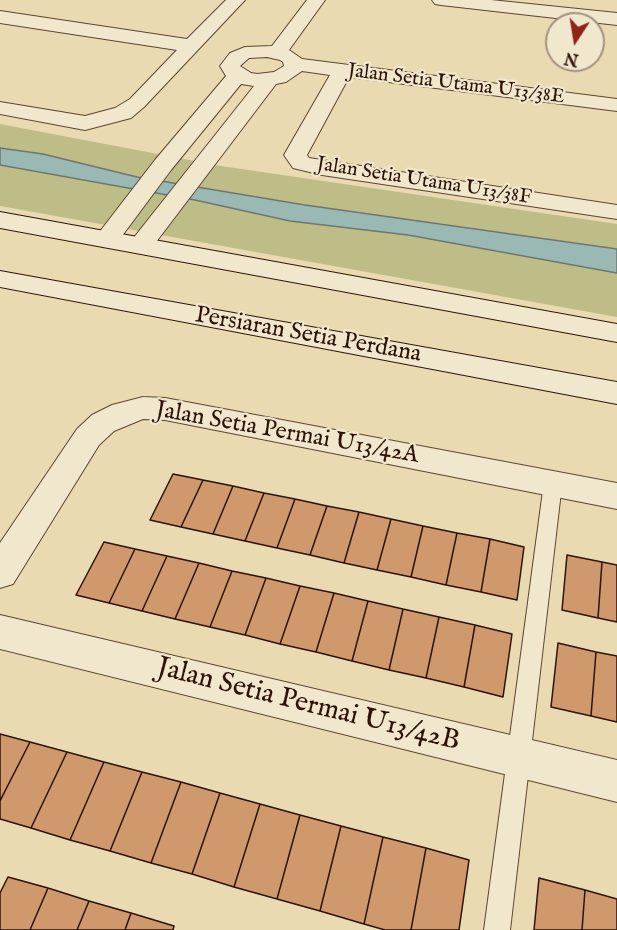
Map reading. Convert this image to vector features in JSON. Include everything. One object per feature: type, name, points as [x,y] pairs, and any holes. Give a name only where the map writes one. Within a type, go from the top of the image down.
[{"type":"street","points":[[0,108],[85,123],[123,113],[137,103],[236,0]]},
{"type":"street","points":[[277,52],[316,0]]},
{"type":"street","points":[[441,0],[617,19]]},
{"type":"street","points":[[0,17],[192,46]]},
{"type":"street","points":[[255,51],[277,52],[292,59],[294,64],[288,74],[269,80],[246,79],[238,75],[230,66],[237,57],[255,51]]},
{"type":"street","name":"Jalan Setia Utama U13/38E","points":[[294,64],[617,105]]},
{"type":"street","name":"Jalan Setia Utama U13/38F","points":[[342,71],[295,155],[301,163],[617,212]]},
{"type":"street","points":[[108,239],[136,200],[238,75]]},
{"type":"street","points":[[141,245],[269,80]]},
{"type":"street","points":[[0,220],[617,333]]},
{"type":"street","name":"Persiaran Setia Perdana","points":[[0,279],[617,393]]},
{"type":"street","name":"Jalan Setia Permai U13/42A","points":[[0,573],[88,437],[103,423],[123,413],[143,408],[165,409],[617,496]]},
{"type":"street","name":"Jalan Setia Permai U13/42B","points":[[0,632],[617,781]]},
{"type":"lane","points":[[497,930],[553,483]]},
{"type":"shaded area","points":[[0,124],[221,166],[617,224],[617,317],[0,206]]},
{"type":"water","points":[[0,148],[43,154],[137,177],[305,205],[617,249],[617,273],[408,235],[290,221],[195,200],[0,165]]},
{"type":"building","points":[[173,474],[203,480],[181,527],[150,520]]},
{"type":"building","points":[[203,480],[233,486],[213,534],[181,527]]},
{"type":"building","points":[[233,486],[264,493],[245,541],[213,534]]},
{"type":"building","points":[[264,493],[295,499],[277,548],[245,541]]},
{"type":"building","points":[[295,499],[327,506],[310,555],[277,548]]},
{"type":"building","points":[[327,506],[359,512],[344,563],[310,555]]},
{"type":"building","points":[[359,512],[391,519],[377,570],[344,563]]},
{"type":"building","points":[[391,519],[423,526],[411,577],[377,570]]},
{"type":"building","points":[[423,526],[457,533],[446,585],[411,577]]},
{"type":"building","points":[[457,533],[490,539],[481,592],[446,585]]},
{"type":"building","points":[[490,539],[524,547],[517,600],[481,592]]},
{"type":"building","points":[[104,542],[135,549],[109,603],[76,595]]},
{"type":"building","points":[[135,549],[167,556],[142,611],[109,603]]},
{"type":"building","points":[[567,555],[602,562],[598,618],[562,610]]},
{"type":"building","points":[[167,556],[199,563],[175,619],[142,611]]},
{"type":"building","points":[[602,562],[617,565],[617,622],[598,618]]},
{"type":"building","points":[[199,563],[232,571],[210,627],[175,619]]},
{"type":"building","points":[[232,571],[266,578],[245,635],[210,627]]},
{"type":"building","points":[[266,578],[300,586],[280,644],[245,635]]},
{"type":"building","points":[[300,586],[334,593],[316,652],[280,644]]},
{"type":"building","points":[[334,593],[368,601],[352,661],[316,652]]},
{"type":"building","points":[[368,601],[403,609],[389,670],[352,661]]},
{"type":"building","points":[[403,609],[439,617],[426,678],[389,670]]},
{"type":"building","points":[[439,617],[475,625],[464,687],[426,678]]},
{"type":"building","points":[[475,625],[512,634],[503,697],[464,687]]},
{"type":"building","points":[[558,643],[596,652],[591,716],[551,707]]},
{"type":"building","points":[[596,652],[617,656],[617,722],[591,716]]},
{"type":"building","points":[[0,734],[30,742],[0,801]]},
{"type":"building","points":[[30,742],[67,752],[31,828],[0,819],[0,801]]},
{"type":"building","points":[[67,752],[104,762],[70,840],[31,828]]},
{"type":"building","points":[[104,762],[142,772],[110,851],[70,840]]},
{"type":"building","points":[[142,772],[181,782],[151,863],[110,851]]},
{"type":"building","points":[[181,782],[220,793],[192,874],[151,863]]},
{"type":"building","points":[[220,793],[260,804],[234,887],[192,874]]},
{"type":"building","points":[[260,804],[300,815],[277,899],[234,887]]},
{"type":"building","points":[[300,815],[341,826],[320,911],[277,899]]},
{"type":"building","points":[[341,826],[383,837],[364,924],[320,911]]},
{"type":"building","points":[[383,837],[426,848],[411,930],[385,930],[364,924]]},
{"type":"building","points":[[426,848],[469,860],[459,930],[411,930]]},
{"type":"building","points":[[8,877],[48,888],[30,930],[0,930],[0,893]]},
{"type":"building","points":[[539,878],[585,890],[582,930],[534,930]]},
{"type":"building","points":[[48,888],[89,901],[77,930],[30,930]]},
{"type":"building","points":[[585,890],[617,899],[617,930],[582,930]]},
{"type":"building","points":[[89,901],[131,913],[125,930],[77,930]]},
{"type":"building","points":[[131,913],[174,926],[173,930],[125,930]]}]
